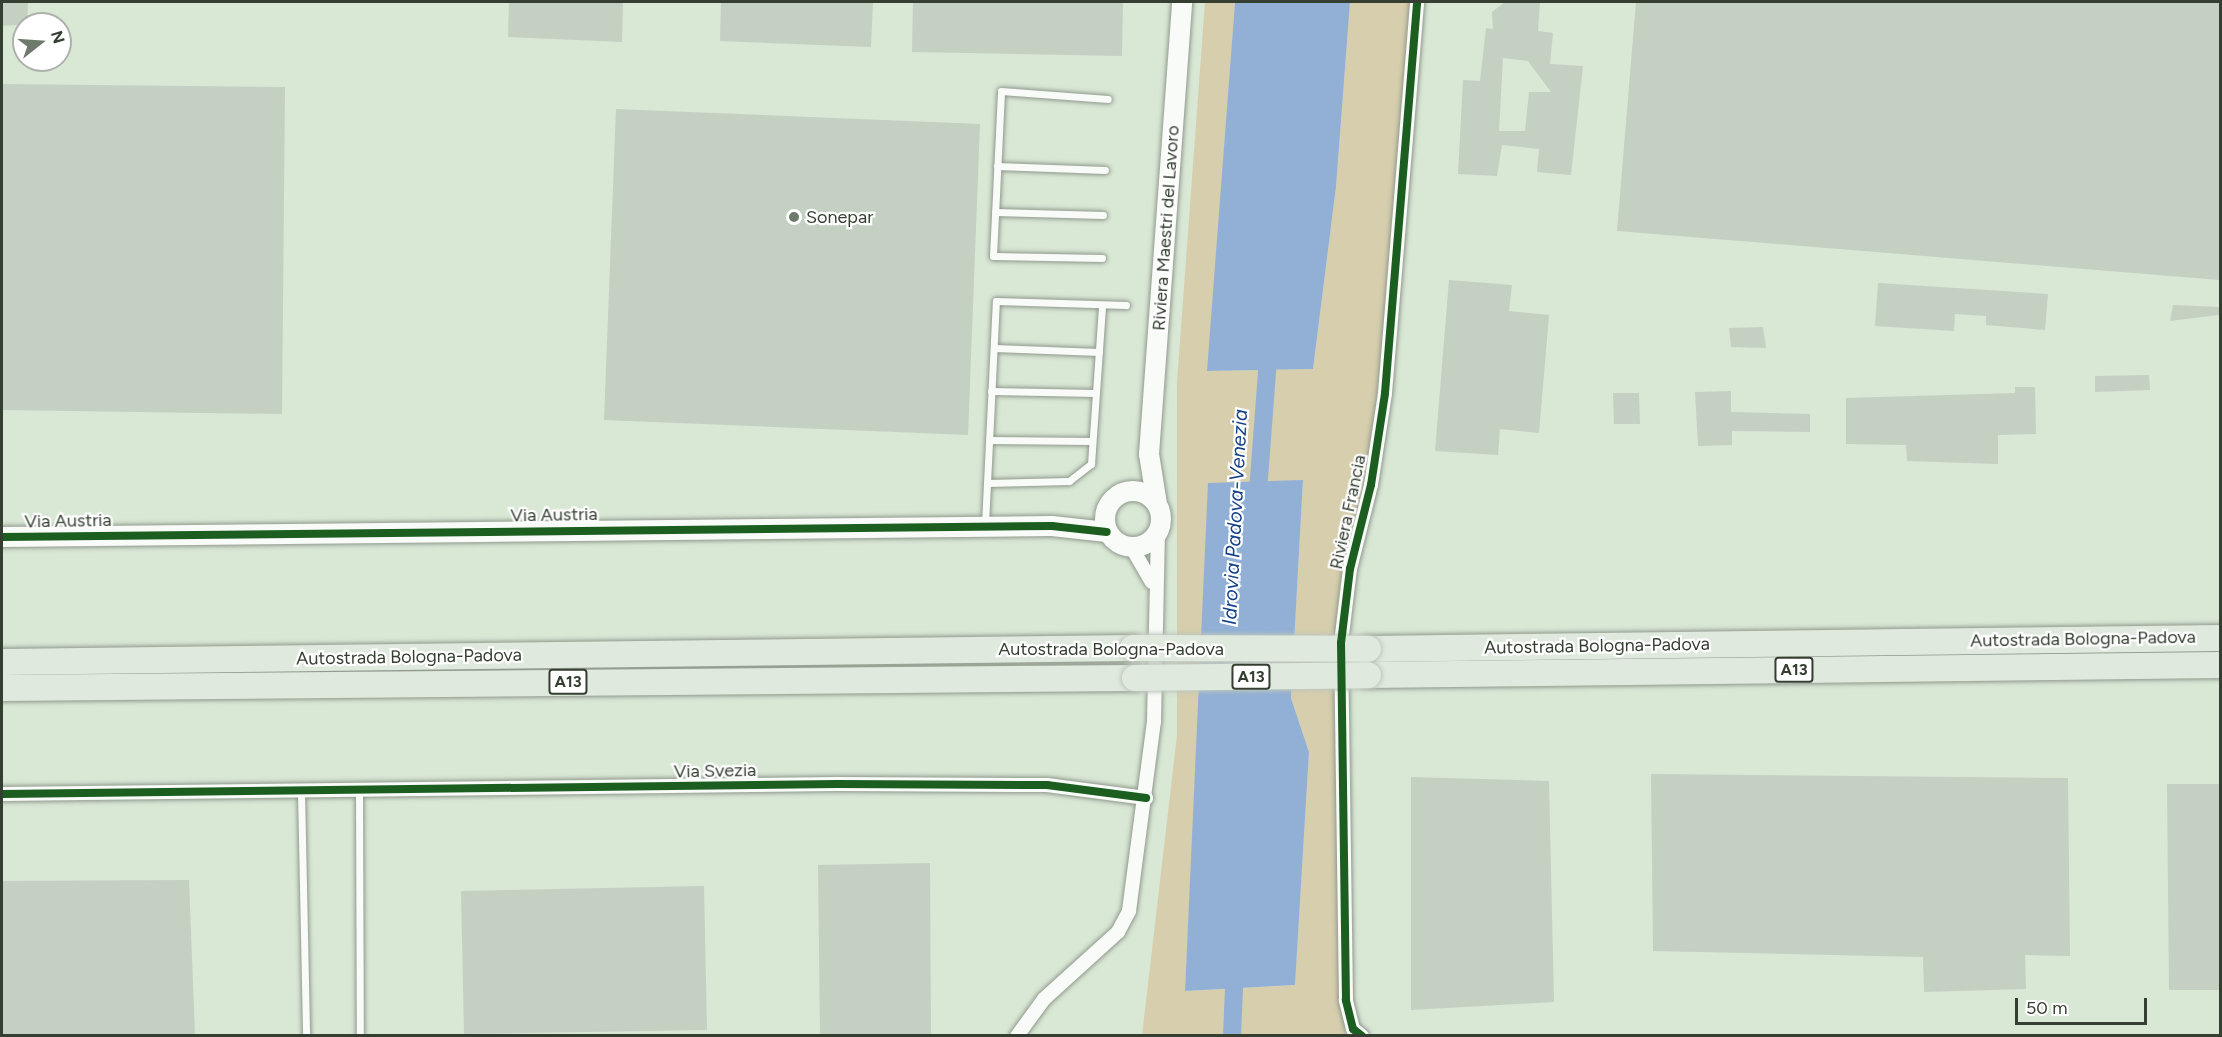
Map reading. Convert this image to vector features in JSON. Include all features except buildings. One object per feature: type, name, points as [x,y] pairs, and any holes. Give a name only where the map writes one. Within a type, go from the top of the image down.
[{"type":"highway","name":"Autostrada Bologna-Padova","points":[[2,662],[2220,638]]},
{"type":"highway","name":"Autostrada Bologna-Padova","points":[[2,688],[2220,665]]},
{"type":"street","name":"Riviera Maestri del Lavoro","points":[[1019,1031],[1124,922],[1136,882],[1154,722],[1155,587],[1158,533],[1157,504],[1149,454],[1182,2]]},
{"type":"street","name":"Riviera Francia","points":[[1357,1032],[1345,977],[1341,643],[1350,568],[1371,485],[1385,393],[1417,2]]},
{"type":"street","name":"Riviera Maestri del Lavoro","points":[[1107,508],[1128,491],[1149,454]]},
{"type":"street","points":[[1128,491],[1145,493],[1157,504]]},
{"type":"street","points":[[1107,508],[1107,532],[1132,548],[1155,587]]},
{"type":"street","name":"Via Austria","points":[[1052,526],[1107,508]]},
{"type":"street","name":"Via Austria","points":[[2,537],[1052,526],[1107,532]]},
{"type":"street","points":[[1132,548],[1147,544],[1158,533]]},
{"type":"street","name":"Via Svezia","points":[[2,794],[1047,785],[1146,798]]},
{"type":"lane","points":[[1102,258],[993,256],[1001,91],[1108,99]]},
{"type":"lane","points":[[997,166],[1105,170]]},
{"type":"lane","points":[[995,212],[1103,215]]},
{"type":"lane","points":[[985,527],[996,301],[1126,305]]},
{"type":"lane","points":[[987,483],[1069,481],[1090,464],[1102,305]]},
{"type":"lane","points":[[993,348],[1099,352]]},
{"type":"lane","points":[[991,391],[1096,393]]},
{"type":"lane","points":[[989,440],[1092,441]]},
{"type":"lane","points":[[301,791],[306,1035]]},
{"type":"lane","points":[[359,791],[360,1035]]},
{"type":"shaded area","points":[[1205,2],[1235,2],[1208,371],[1313,369],[1336,187],[1350,2],[1415,2],[1385,393],[1350,569],[1341,725],[1345,1035],[1142,1036],[1177,735],[1177,382]],"holes":[[[1303,480],[1291,698],[1309,752],[1295,985],[1185,991],[1198,744]]]},
{"type":"water","points":[[1235,2],[1350,2],[1336,187],[1313,369],[1207,371]]},
{"type":"water","points":[[1303,480],[1291,698],[1309,752],[1295,985],[1185,991],[1208,483]]},
{"type":"waterway","name":"Idrovia Padova-Venezia","points":[[1257,505],[1269,347]]},
{"type":"waterway","name":"Idrovia Padova-Venezia","points":[[1232,1036],[1235,964]]},
{"type":"cycle path","points":[[1362,1036],[1353,1029],[1346,1000],[1341,643],[1350,569],[1371,485],[1385,393],[1417,2]]},
{"type":"cycle path","points":[[2,537],[1052,526],[1107,532]]},
{"type":"cycle path","points":[[2,794],[837,784],[1047,785],[1146,798]]},
{"type":"place","name":"Sonepar","points":[[794,217]]}]
